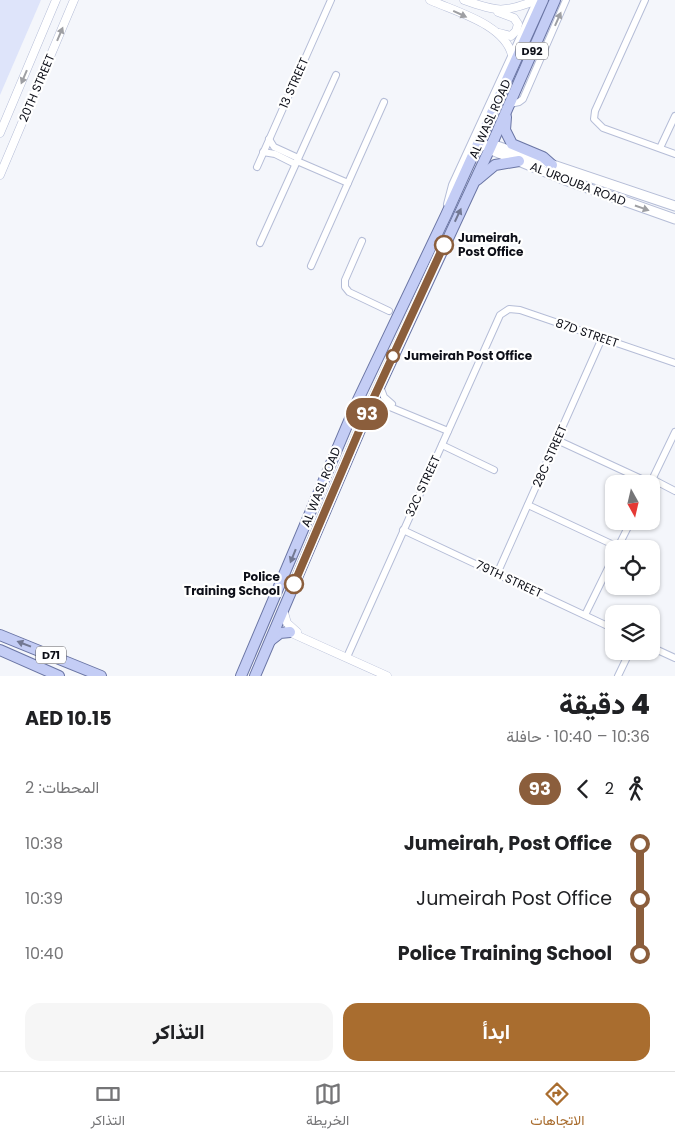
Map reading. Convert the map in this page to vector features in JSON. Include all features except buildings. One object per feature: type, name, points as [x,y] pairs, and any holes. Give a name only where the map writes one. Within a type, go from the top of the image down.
[{"type":"main road","name":"AL WASL ROAD","points":[[255,676],[373,400],[473,184],[484,145],[543,0]]},
{"type":"main road","name":"AL WASL ROAD","points":[[241,674],[352,415],[446,215],[484,145],[509,106],[556,0]]},
{"type":"main road","points":[[509,106],[505,130],[512,144],[543,157],[552,165]]},
{"type":"main road","name":"AL UROUBA ROAD","points":[[484,145],[518,161],[675,219]]},
{"type":"main road","name":"AL UROUBA ROAD","points":[[484,145],[552,165],[675,206]]},
{"type":"main road","points":[[473,184],[495,165],[518,161]]},
{"type":"main road","points":[[373,400],[369,396],[369,391],[413,295],[418,276]]},
{"type":"main road","points":[[314,539],[316,517],[355,425],[355,418],[352,415]]},
{"type":"main road","points":[[269,643],[278,634],[290,632]]},
{"type":"main road","name":"D71","points":[[0,635],[101,676]]},
{"type":"main road","name":"D71","points":[[0,650],[60,676]]},
{"type":"street","name":"20TH STREET","points":[[0,133],[56,0]]},
{"type":"street","name":"20TH STREET","points":[[0,175],[74,0]]},
{"type":"street","name":"13 STREET","points":[[257,167],[331,0]]},
{"type":"street","points":[[430,0],[507,36],[514,34],[518,28],[514,18],[475,2],[464,0]]},
{"type":"street","points":[[493,10],[519,8],[537,0]]},
{"type":"street","points":[[446,215],[452,185],[537,0]]},
{"type":"street","name":"AL WASL ROAD","points":[[509,106],[523,99],[566,0]]},
{"type":"street","points":[[645,0],[595,111],[594,119],[599,126],[675,154]]},
{"type":"street","points":[[490,28],[505,41],[512,55]]},
{"type":"street","points":[[260,243],[336,75]]},
{"type":"street","points":[[311,266],[384,102]]},
{"type":"street","points":[[660,148],[675,116]]},
{"type":"street","points":[[269,140],[274,147],[297,161]]},
{"type":"street","points":[[263,152],[297,161],[348,183]]},
{"type":"street","points":[[362,241],[345,280],[345,286],[349,292],[389,311]]},
{"type":"street","name":"87D STREET","points":[[500,315],[510,309],[520,310],[675,363]]},
{"type":"street","name":"32C STREET","points":[[347,657],[500,315]]},
{"type":"street","name":"28C STREET","points":[[497,574],[602,338]]},
{"type":"street","points":[[380,385],[384,397],[395,407]]},
{"type":"street","points":[[373,400],[395,407],[448,430]]},
{"type":"street","points":[[654,475],[675,432]]},
{"type":"street","points":[[558,440],[636,475]]},
{"type":"street","points":[[442,445],[494,470]]},
{"type":"street","points":[[660,485],[675,490]]},
{"type":"street","points":[[528,505],[605,542]]},
{"type":"street","name":"79TH STREET","points":[[403,530],[605,626]]},
{"type":"street","points":[[584,615],[605,574]]},
{"type":"street","points":[[283,608],[289,626],[307,638]]},
{"type":"street","points":[[276,626],[307,638],[387,676]]},
{"type":"street","points":[[660,652],[675,658]]},
{"type":"street","points":[[618,676],[626,660]]},
{"type":"shaded area","points":[[0,0],[41,0],[0,95]]},
{"type":"bus line","name":"93","points":[[294,584],[368,410],[444,245]]},
{"type":"place","name":"Jumeirah, Post Office","points":[[444,245]]},
{"type":"place","name":"Jumeirah Post Office","points":[[393,356]]},
{"type":"place","name":"Police Training School","points":[[294,584]]}]
